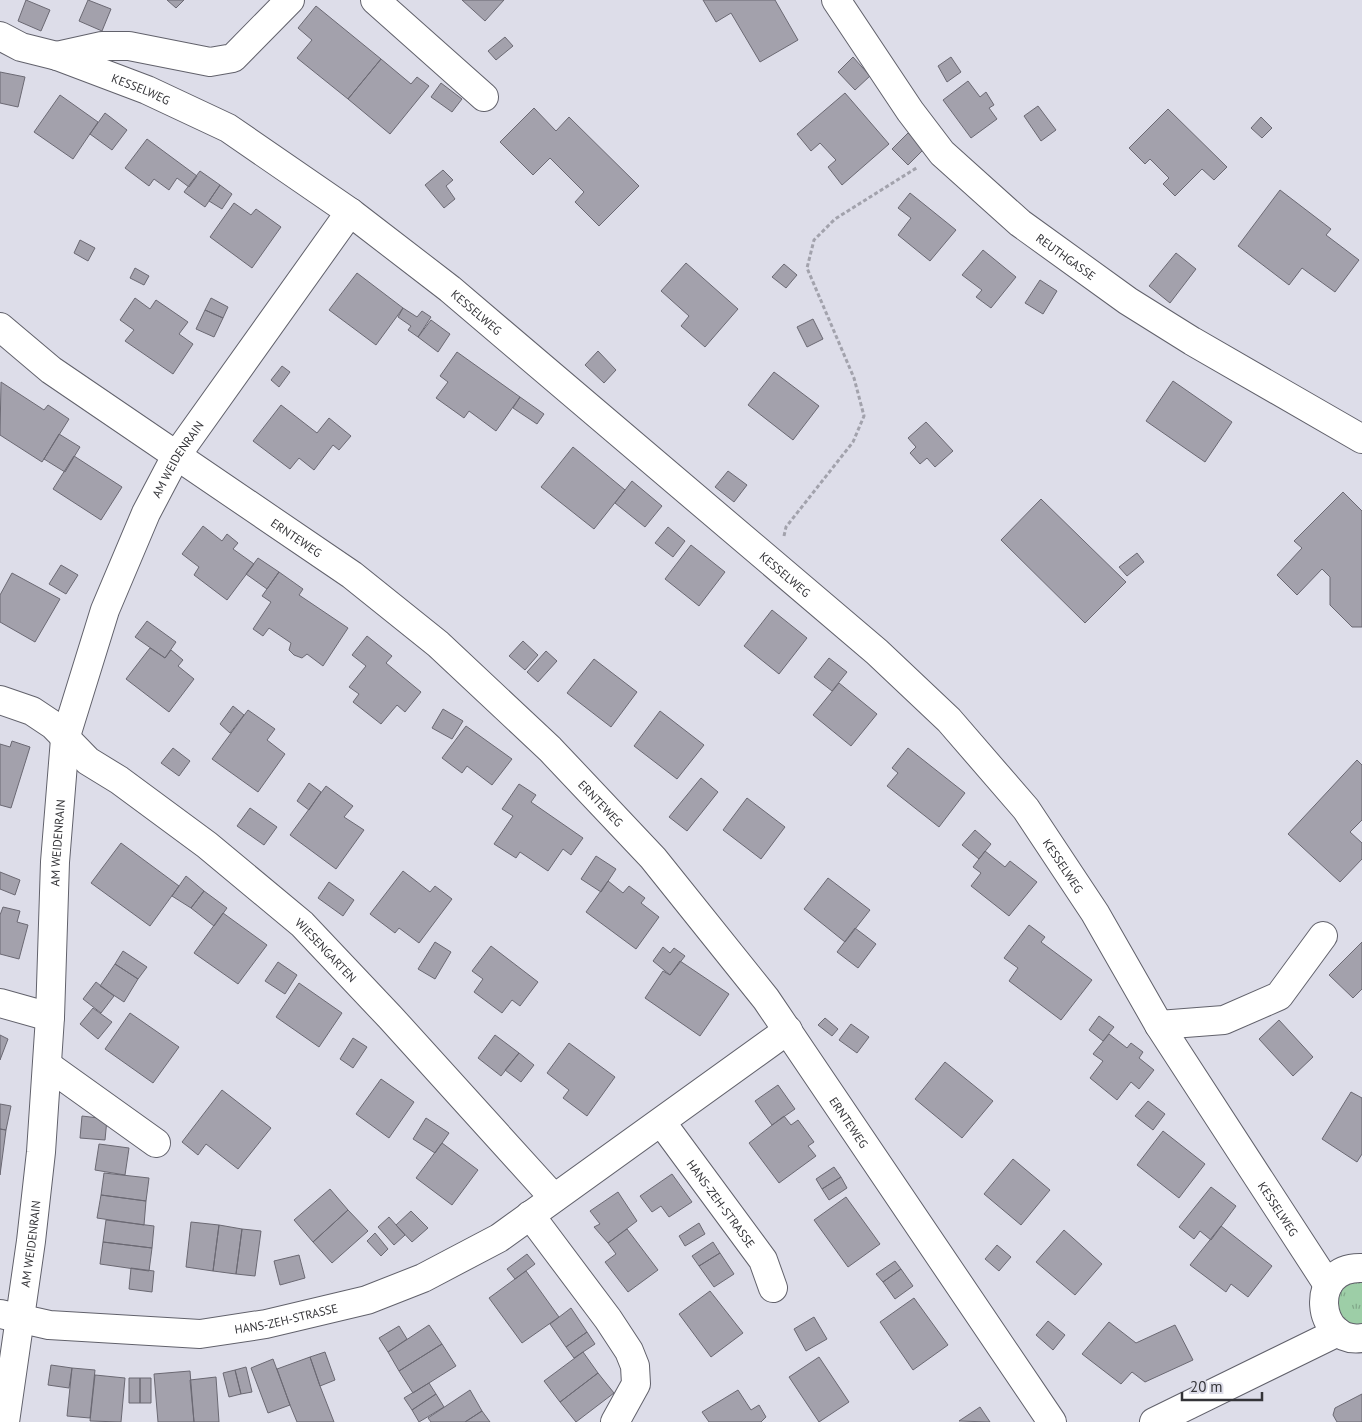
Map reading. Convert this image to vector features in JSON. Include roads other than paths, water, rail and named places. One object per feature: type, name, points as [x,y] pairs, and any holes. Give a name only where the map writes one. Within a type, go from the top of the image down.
[{"type":"street","name":"KESSELWEG","points":[[57,56],[102,46],[129,46],[210,62],[233,58],[290,0]]},
{"type":"street","points":[[375,0],[484,97]]},
{"type":"street","name":"REUTHGASSE","points":[[836,0],[910,111],[942,152],[1020,223],[1128,301],[1192,342],[1362,439]]},
{"type":"street","name":"KESSELWEG","points":[[0,36],[21,47],[57,56],[147,90],[228,128],[350,212],[450,289],[781,568],[877,652],[949,720],[1026,809],[1095,913],[1159,1025],[1328,1285]]},
{"type":"street","name":"AM WEIDENRAIN","points":[[4,1422],[9,1317],[31,1240],[41,1152],[50,1017],[54,862],[65,739],[105,610],[146,512],[176,456],[350,212]]},
{"type":"street","name":"ERNTEWEG","points":[[0,327],[51,370],[352,575],[438,644],[550,749],[653,858],[766,999],[1052,1422]]},
{"type":"street","points":[[0,700],[32,711],[53,725],[65,739]]},
{"type":"street","name":"WIESENGARTEN","points":[[65,739],[88,761],[120,780],[207,845],[302,924],[390,1017],[554,1198]]},
{"type":"street","points":[[1159,1025],[1224,1020],[1278,996],[1323,936]]},
{"type":"street","points":[[0,1003],[50,1017]]},
{"type":"street","name":"HANS-ZEH-STRASSE","points":[[9,1317],[49,1325],[200,1334],[266,1324],[367,1300],[423,1278],[499,1238],[788,1030]]},
{"type":"street","points":[[47,1065],[156,1143]]},
{"type":"street","name":"HANS-ZEH-STRASSE","points":[[662,1122],[763,1260],[773,1288]]},
{"type":"street","points":[[530,1215],[608,1319],[629,1351],[635,1366],[636,1384],[614,1422]]},
{"type":"street","points":[[1154,1422],[1350,1335],[1325,1315],[1323,1298],[1328,1285],[1341,1272],[1352,1268],[1362,1268]]}]
